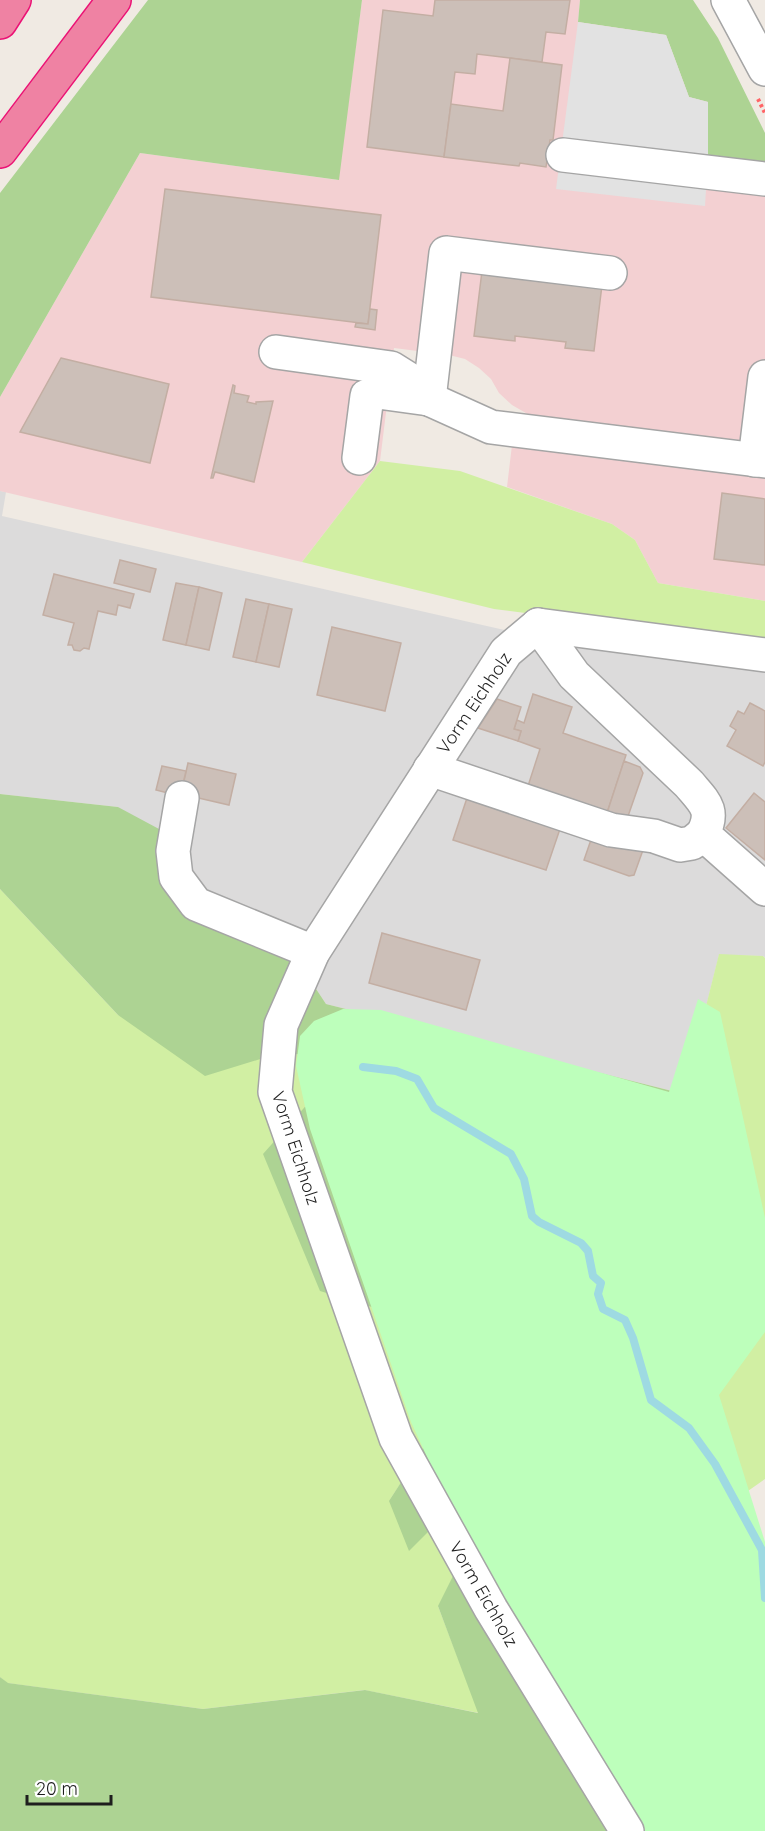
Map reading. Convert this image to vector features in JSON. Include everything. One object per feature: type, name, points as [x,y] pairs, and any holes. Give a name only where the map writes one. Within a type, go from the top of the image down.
[{"type":"highway","points":[[0,22],[14,0]]},
{"type":"highway","points":[[0,151],[114,0]]},
{"type":"street","points":[[728,0],[765,69]]},
{"type":"street","points":[[563,154],[765,179]]},
{"type":"street","points":[[429,399],[446,254],[610,273]]},
{"type":"street","points":[[276,352],[391,368],[407,378],[429,399]]},
{"type":"street","points":[[358,458],[367,396],[388,393],[429,399],[491,427],[760,460],[765,377]]},
{"type":"street","points":[[538,625],[765,655]]},
{"type":"street","points":[[430,769],[610,830],[654,836],[680,845],[692,843],[703,834],[710,813],[706,803],[689,784],[574,675],[538,625]]},
{"type":"street","name":"Vorm Eichholz","points":[[538,625],[506,652],[313,952],[281,1025],[275,1092],[396,1438],[491,1609],[627,1831]]},
{"type":"street","points":[[182,798],[173,851],[176,877],[196,904],[313,952]]},
{"type":"street","points":[[703,834],[765,889]]},
{"type":"shaded area","points":[[362,0],[580,0],[578,22],[666,35],[689,97],[708,102],[765,163],[765,443],[531,416],[512,405],[499,393],[491,379],[465,359],[394,348],[380,461],[302,562],[0,491],[0,397],[140,153],[338,180]]},
{"type":"shaded area","points":[[578,22],[666,35],[689,97],[708,102],[705,206],[556,189]]},
{"type":"shaded area","points":[[512,445],[765,476],[765,601],[658,583],[635,540],[612,524],[507,487]]},
{"type":"shaded area","points":[[0,491],[6,492],[2,516],[588,649],[765,672],[765,958],[763,956],[719,955],[684,1094],[326,1004],[295,957],[176,904],[118,807],[0,794]]},
{"type":"green space","points":[[148,0],[362,0],[339,180],[140,153],[0,397],[0,193]]},
{"type":"green space","points":[[580,0],[693,0],[718,38],[765,133],[765,163],[708,157],[708,102],[689,97],[666,35],[578,22]]},
{"type":"green space","points":[[380,461],[460,471],[612,524],[635,540],[658,583],[765,601],[765,642],[717,638],[494,609],[302,562]]},
{"type":"green space","points":[[0,794],[118,807],[159,829],[176,904],[295,957],[326,1004],[684,1094],[462,1498],[409,1551],[389,1501],[425,1445],[375,1308],[320,1291],[263,1154],[311,1100],[300,1054],[270,1056],[205,1076],[118,1015],[0,889]]},
{"type":"green space","points":[[0,889],[118,1015],[270,1056],[300,1054],[375,1308],[426,1445],[389,1501],[684,1094],[719,954],[763,956],[765,958],[765,1479],[718,1512],[765,1831],[623,1831],[438,1606],[479,1713],[364,1690],[203,1709],[7,1683],[0,1677]]},
{"type":"green space","points":[[698,999],[720,1012],[765,1218],[765,1332],[719,1395],[765,1542],[765,1831],[645,1831],[460,1529],[411,1422],[310,1129],[296,1066],[300,1036],[314,1021],[343,1009],[381,1010],[669,1092]]},
{"type":"green space","points":[[460,1562],[623,1831],[0,1831],[0,1677],[8,1683],[203,1709],[365,1690],[478,1713],[438,1606]]},
{"type":"building","points":[[435,0],[570,0],[565,34],[546,32],[542,62],[477,54],[475,74],[455,72],[444,157],[367,147],[383,10],[433,16]]},
{"type":"building","points":[[510,58],[562,65],[553,140],[550,140],[546,167],[444,157],[451,104],[503,111]]},
{"type":"building","points":[[165,189],[381,215],[368,324],[151,297]]},
{"type":"building","points":[[482,271],[602,285],[594,351],[565,348],[566,342],[515,336],[515,341],[474,336]]},
{"type":"building","points":[[370,309],[377,310],[375,330],[355,327],[356,323],[368,324]]},
{"type":"building","points":[[61,358],[169,384],[150,463],[20,432]]},
{"type":"building","points":[[233,385],[235,386],[234,393],[249,396],[247,402],[256,404],[256,402],[273,401],[254,482],[215,472],[211,478]]},
{"type":"building","points":[[722,493],[765,499],[765,565],[714,559]]},
{"type":"building","points":[[120,560],[156,569],[150,592],[114,583]]},
{"type":"building","points":[[54,574],[134,594],[130,608],[118,605],[116,615],[98,611],[89,649],[74,650],[72,645],[68,645],[74,623],[43,615]]},
{"type":"building","points":[[176,583],[199,587],[186,645],[163,640]]},
{"type":"building","points":[[199,587],[222,593],[209,650],[186,645]]},
{"type":"building","points":[[246,599],[269,604],[256,662],[233,657]]},
{"type":"building","points":[[269,604],[292,609],[279,667],[256,662]]},
{"type":"building","points":[[332,627],[401,643],[385,711],[317,695]]},
{"type":"building","points":[[533,694],[572,707],[563,733],[626,755],[607,813],[528,786],[540,749],[518,741],[521,731],[514,729],[517,720],[524,723]]},
{"type":"building","points":[[497,699],[521,707],[514,729],[521,731],[518,741],[478,728]]},
{"type":"building","points":[[750,703],[765,711],[765,762],[763,766],[727,746],[736,730],[730,726],[738,711],[744,714]]},
{"type":"building","points":[[624,761],[640,767],[643,773],[627,819],[607,813]]},
{"type":"building","points":[[188,763],[236,774],[229,805],[181,794]]},
{"type":"building","points":[[162,766],[186,771],[180,796],[156,790]]},
{"type":"building","points":[[469,792],[562,823],[546,870],[453,840]]},
{"type":"building","points":[[754,793],[765,802],[765,860],[726,828]]},
{"type":"building","points":[[593,834],[643,850],[634,875],[629,876],[584,860]]},
{"type":"building","points":[[382,933],[480,960],[466,1010],[369,983]]},
{"type":"waterway","points":[[363,1067],[396,1071],[417,1079],[434,1108],[511,1154],[524,1179],[532,1216],[539,1222],[581,1243],[588,1251],[593,1276],[601,1283],[598,1294],[603,1309],[625,1320],[633,1338],[651,1400],[689,1428],[715,1464],[762,1550],[765,1598]]}]
